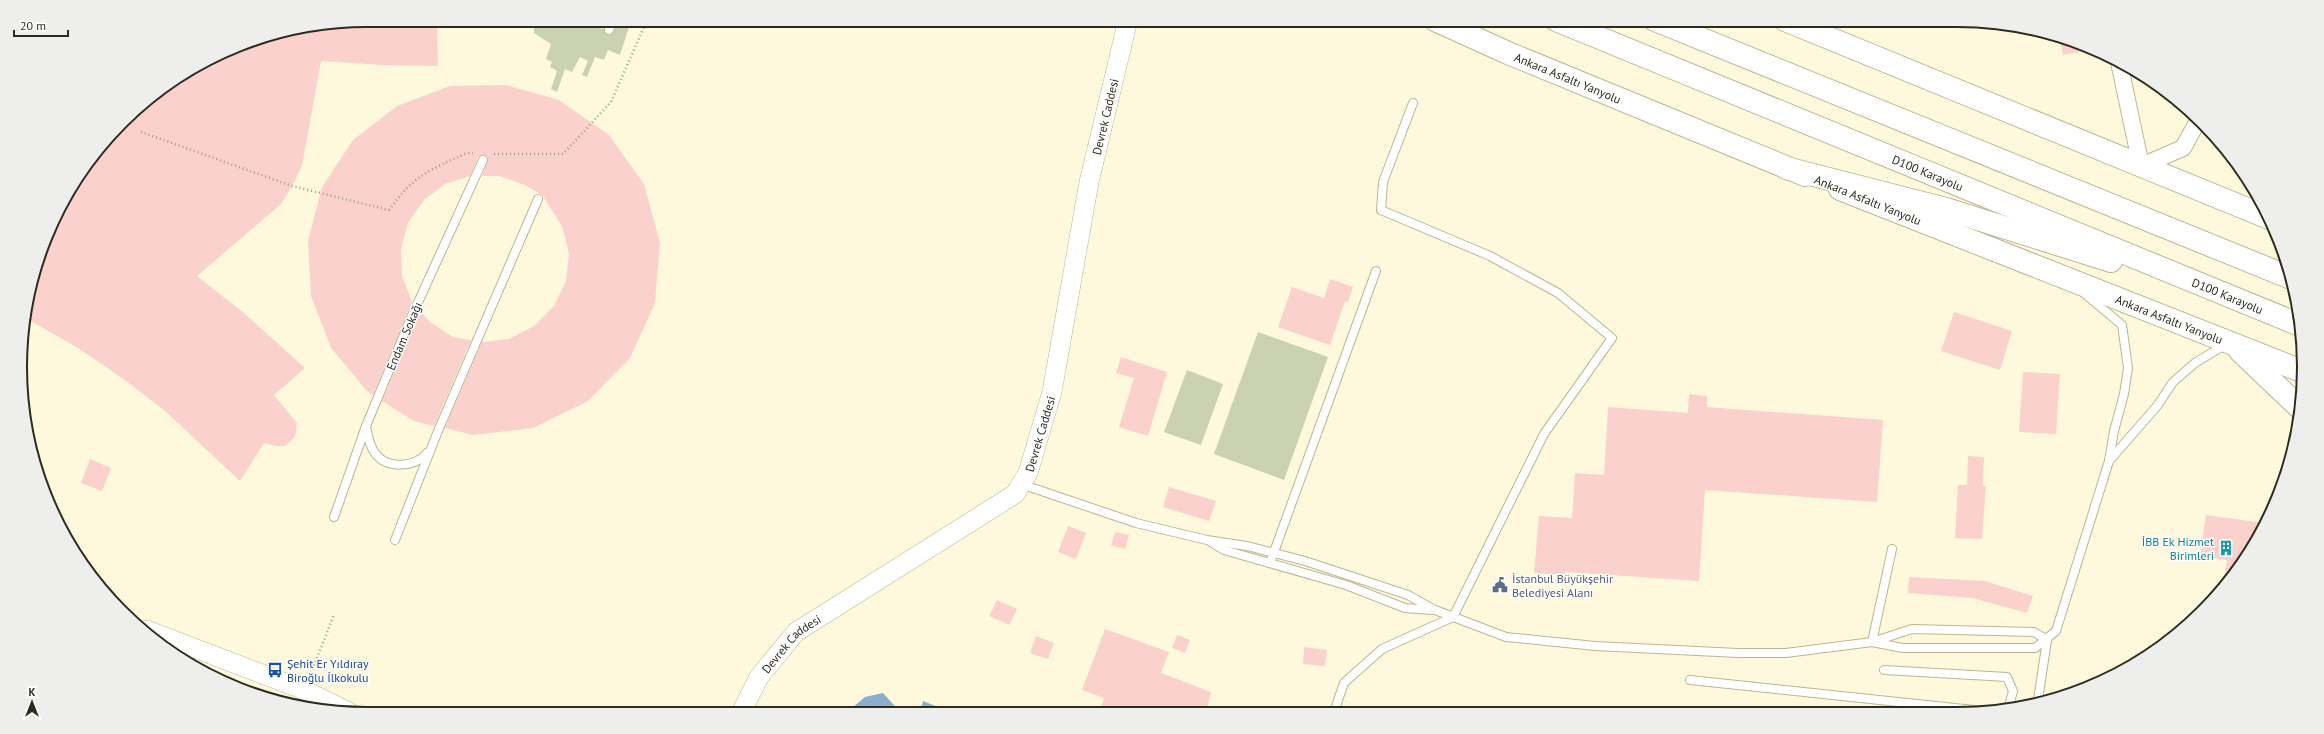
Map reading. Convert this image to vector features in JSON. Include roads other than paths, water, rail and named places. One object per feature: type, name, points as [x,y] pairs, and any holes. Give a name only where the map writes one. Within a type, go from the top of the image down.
[{"type":"main road","name":"Ankara Asfaltı Yanyolu","points":[[1450,27],[1508,53],[1786,168],[2229,341],[2297,369]]},
{"type":"main road","name":"D100 Karayolu","points":[[1573,27],[2294,322]]},
{"type":"main road","points":[[1672,27],[2284,275]]},
{"type":"main road","points":[[1802,27],[2260,214]]},
{"type":"main road","points":[[1786,168],[1946,209],[2266,311]]},
{"type":"main road","points":[[2229,341],[2295,403]]},
{"type":"street","name":"Devrek Caddesi","points":[[744,707],[759,677],[796,632],[1015,494],[1028,473],[1052,392],[1089,182],[1126,27]]},
{"type":"street","points":[[2121,69],[2141,166],[2183,148],[2195,125]]},
{"type":"street","points":[[155,633],[304,690],[335,705]]},
{"type":"lane","points":[[1336,707],[1344,682],[1382,650],[1453,617],[1544,434],[1612,338],[1558,293],[1490,256],[1381,210],[1383,182],[1413,103]]},
{"type":"lane","name":"Endam Sokağı","points":[[334,517],[366,426],[410,320],[486,157]]},
{"type":"lane","points":[[395,540],[431,447],[538,199]]},
{"type":"lane","points":[[1270,563],[1376,271]]},
{"type":"lane","points":[[1872,642],[1903,648],[2035,648],[2047,640],[2056,631],[2109,461],[2128,368],[2122,325],[2066,278]]},
{"type":"lane","points":[[2109,461],[2157,406],[2173,382],[2195,363],[2229,341]]},
{"type":"lane","points":[[366,426],[369,442],[376,454],[384,460],[396,464],[410,464],[422,460],[431,447]]},
{"type":"lane","points":[[1021,484],[1136,523],[1207,540],[1247,546],[1408,595],[1435,610],[1506,637],[1596,646],[1786,653],[1872,642],[1912,629],[2034,632],[2047,640]]},
{"type":"lane","points":[[1207,540],[1224,550],[1346,586],[1405,608],[1435,610]]},
{"type":"lane","points":[[1872,642],[1892,549]]},
{"type":"lane","points":[[2039,696],[2047,640]]},
{"type":"lane","points":[[1884,670],[2007,678],[2013,691],[2010,702]]},
{"type":"lane","points":[[1690,680],[1944,707]]},
{"type":"water","points":[[883,693],[896,707],[853,707],[865,697]]},
{"type":"water","points":[[923,701],[938,707],[922,707]]},
{"type":"place","name":"İBB Ek Hizmet Birimleri","points":[[2226,548]]},
{"type":"place","name":"İstanbul Büyükşehir Belediyesi Alanı","points":[[1500,585]]},
{"type":"place","name":"Şehit Er Yıldıray Biroğlu İlkokulu","points":[[275,670]]}]
